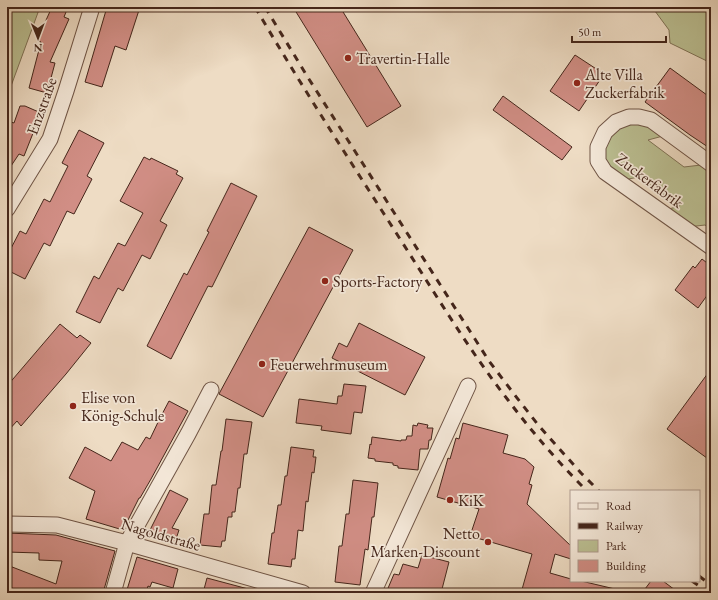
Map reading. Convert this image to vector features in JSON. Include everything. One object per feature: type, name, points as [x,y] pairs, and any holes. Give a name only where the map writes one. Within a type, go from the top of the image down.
[{"type":"street","name":"Enzstraße","points":[[7,209],[50,139],[92,7]]},
{"type":"street","name":"Zuckerfabrik","points":[[711,164],[651,120],[639,116],[628,117],[616,122],[605,132],[598,147],[598,161],[605,172],[711,247]]},
{"type":"street","points":[[373,593],[468,386]]},
{"type":"street","points":[[113,593],[127,543],[211,390]]},
{"type":"street","name":"Nagoldstraße","points":[[7,524],[57,525],[127,543],[271,589],[303,593]]},
{"type":"green space","points":[[7,7],[40,7],[7,97]]},
{"type":"green space","points":[[652,7],[711,7],[711,63],[670,43],[669,30]]},
{"type":"green space","points":[[644,123],[663,136],[648,140],[684,167],[701,165],[711,171],[711,229],[705,225],[688,227],[665,210],[680,206],[639,177],[623,180],[611,172],[605,160],[605,148],[611,137],[620,126]]},
{"type":"building","points":[[52,7],[68,7],[64,17],[69,19],[50,62],[55,63],[47,93],[29,88],[41,42],[37,40]]},
{"type":"building","points":[[107,7],[140,7],[126,50],[115,46],[102,87],[85,82]]},
{"type":"building","name":"Travertin-Halle","points":[[293,7],[340,7],[401,106],[367,127]]},
{"type":"building","name":"Alte Villa Zuckerfabrik","points":[[575,55],[604,74],[579,111],[550,91]]},
{"type":"building","points":[[670,68],[711,98],[711,149],[645,102]]},
{"type":"building","points":[[503,96],[572,147],[562,160],[493,110]]},
{"type":"building","points":[[20,106],[25,106],[41,113],[24,156],[19,154],[7,172],[7,131],[11,122],[14,123]]},
{"type":"building","points":[[79,130],[104,143],[87,176],[92,179],[74,214],[67,211],[50,246],[44,243],[25,279],[7,270],[7,256],[20,231],[26,234],[44,199],[50,202],[68,166],[62,163]]},
{"type":"building","points":[[144,157],[150,160],[151,158],[178,171],[176,174],[183,178],[160,221],[167,225],[150,259],[142,255],[123,291],[118,288],[100,323],[76,312],[94,276],[99,279],[118,243],[125,246],[143,213],[120,201]]},
{"type":"building","points":[[231,183],[257,196],[212,287],[208,286],[171,359],[147,346],[184,273],[187,275],[209,232],[207,231]]},
{"type":"building","points":[[309,227],[353,250],[263,417],[219,394]]},
{"type":"building","points":[[702,259],[711,266],[711,290],[698,308],[675,290],[693,266],[695,268]]},
{"type":"building","points":[[359,323],[425,357],[405,395],[332,358],[339,343],[347,347]]},
{"type":"building","points":[[60,324],[77,338],[80,335],[91,343],[21,426],[17,421],[7,432],[7,386]]},
{"type":"building","points":[[711,369],[711,461],[667,429]]},
{"type":"building","points":[[344,384],[366,386],[362,413],[354,412],[351,434],[321,430],[322,426],[296,423],[299,399],[337,404],[338,396],[342,396]]},
{"type":"building","points":[[169,401],[188,411],[139,498],[123,530],[86,519],[95,491],[69,478],[85,447],[111,461],[122,442],[138,450],[146,437],[150,439]]},
{"type":"building","points":[[226,419],[252,422],[247,454],[244,454],[240,488],[238,488],[235,512],[232,512],[232,517],[228,517],[225,541],[222,541],[221,547],[200,545],[204,514],[209,514],[212,485],[216,485]]},
{"type":"building","points":[[418,423],[428,425],[427,428],[433,428],[428,449],[420,449],[418,470],[398,468],[398,466],[393,465],[393,463],[375,461],[375,459],[368,458],[372,437],[401,441],[406,440],[407,436],[412,436],[413,425],[417,426]]},
{"type":"building","points":[[463,423],[508,435],[503,453],[525,459],[534,467],[529,484],[532,485],[527,504],[570,545],[570,559],[555,554],[550,573],[570,579],[570,582],[585,582],[615,589],[614,593],[521,593],[532,554],[470,536],[479,509],[437,497],[448,458],[450,459],[456,438],[459,439]]},
{"type":"building","points":[[291,447],[314,450],[313,457],[316,457],[314,473],[312,472],[308,502],[306,501],[303,531],[298,530],[295,559],[292,559],[291,567],[268,564],[272,533],[274,533],[278,505],[281,505]]},
{"type":"building","points":[[353,480],[378,483],[374,517],[372,517],[368,550],[365,549],[360,585],[335,582],[339,546],[342,546],[346,514],[349,514]]},
{"type":"building","points":[[170,490],[188,499],[172,528],[179,530],[175,542],[163,539],[162,541],[148,534]]},
{"type":"building","points":[[7,533],[56,535],[115,551],[103,593],[24,593],[7,586],[7,565],[56,584],[62,561],[39,560],[39,553],[7,552]]},
{"type":"building","points":[[422,555],[449,562],[441,593],[386,593],[394,574],[399,575],[403,564],[418,568]]},
{"type":"building","points":[[137,557],[178,569],[173,588],[152,582],[150,587],[148,586],[146,593],[126,593]]},
{"type":"building","points":[[207,578],[252,590],[251,593],[203,593]]},
{"type":"building","points":[[650,582],[664,582],[679,593],[642,593]]},
{"type":"railway","points":[[255,7],[327,125],[466,342],[508,400],[536,435],[586,490]]},
{"type":"railway","points":[[265,7],[307,76],[489,361],[539,426],[598,490]]},
{"type":"railway","points":[[700,577],[711,585]]},
{"type":"railway","points":[[693,582],[709,593]]},
{"type":"place","name":"Travertin-Halle","points":[[348,58]]},
{"type":"place","name":"Alte Villa Zuckerfabrik","points":[[577,83]]},
{"type":"place","name":"Sports-Factory","points":[[325,281]]},
{"type":"place","name":"Feuerwehrmuseum","points":[[262,364]]},
{"type":"place","name":"Elise von König-Schule","points":[[73,406]]},
{"type":"place","name":"KiK","points":[[450,500]]},
{"type":"place","name":"Netto Marken-Discount","points":[[488,542]]}]
